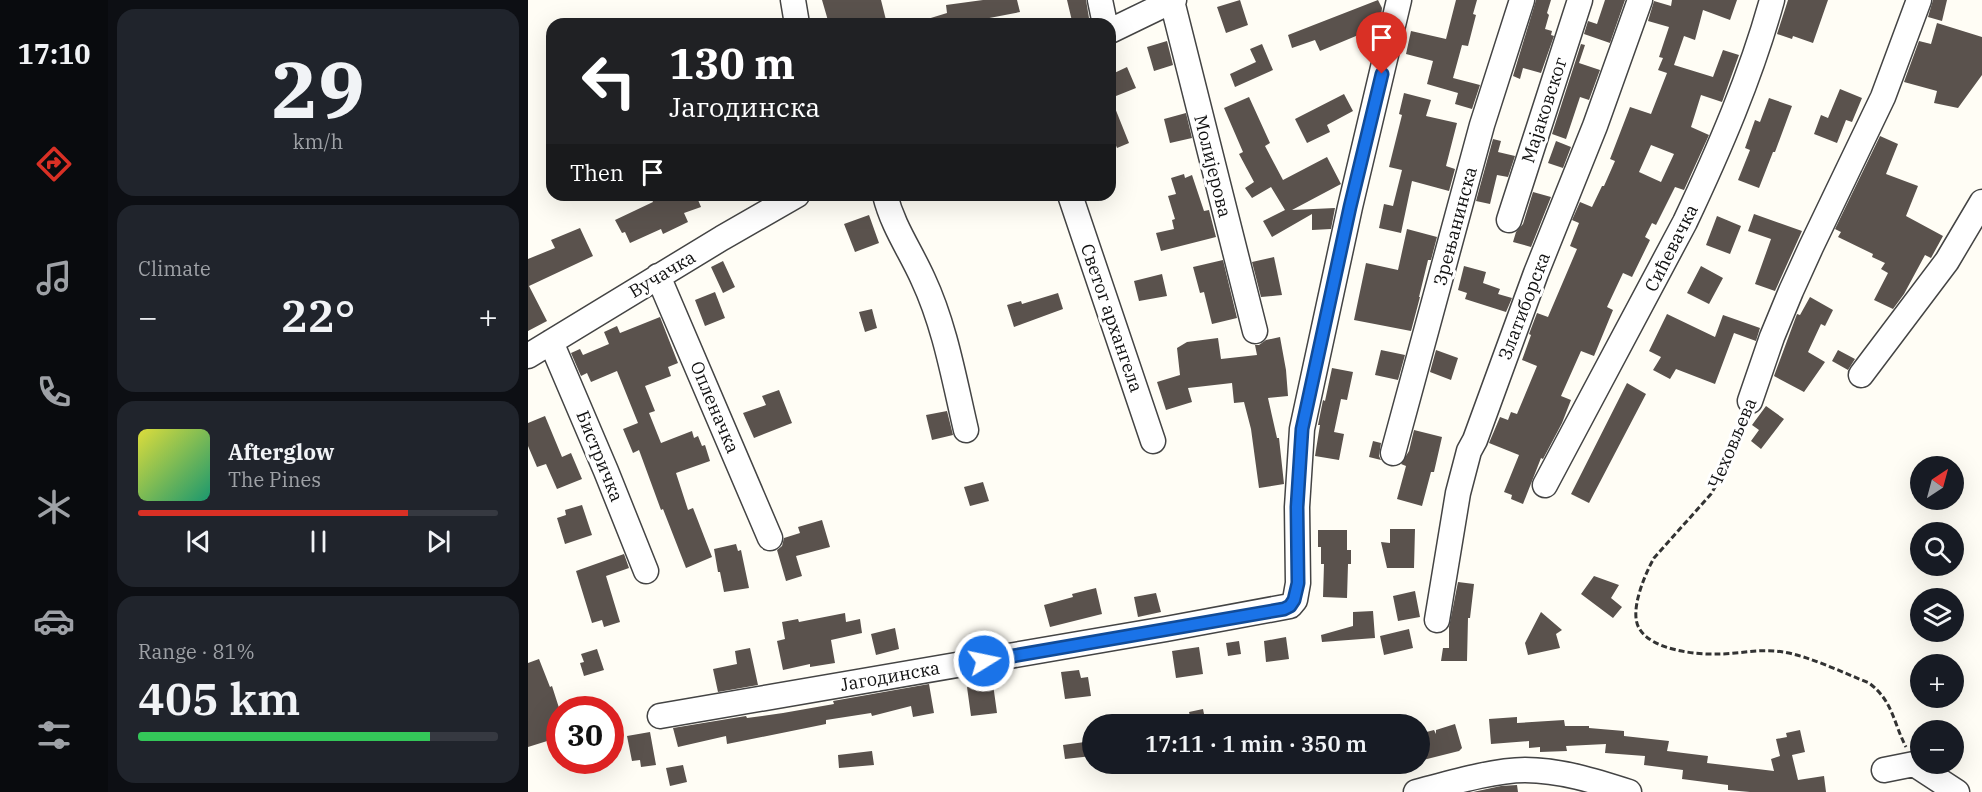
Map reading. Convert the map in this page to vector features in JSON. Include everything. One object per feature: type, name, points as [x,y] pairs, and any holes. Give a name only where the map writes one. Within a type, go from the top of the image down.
[{"type":"street","points":[[793,0],[796,18]]},
{"type":"street","points":[[1100,0],[1104,18]]},
{"type":"street","name":"Јагодинска","points":[[660,716],[1290,606],[1294,600],[1298,583],[1297,507],[1302,429],[1350,207],[1399,0]]},
{"type":"street","name":"Зрењанинска","points":[[1393,453],[1482,125],[1522,0]]},
{"type":"street","name":"Мајаковског","points":[[1509,220],[1580,0]]},
{"type":"street","name":"Златиборска","points":[[1437,620],[1458,493],[1469,451],[1536,273],[1595,126],[1640,0]]},
{"type":"street","name":"Сићевачка","points":[[1545,485],[1704,183],[1751,67],[1772,0]]},
{"type":"street","name":"Чеховљева","points":[[1750,401],[1791,291],[1883,97],[1919,0]]},
{"type":"street","points":[[1116,28],[1173,1]]},
{"type":"street","name":"Молијерова","points":[[1173,1],[1255,331]]},
{"type":"street","name":"Вучачка","points":[[528,356],[658,276],[787,201]]},
{"type":"street","points":[[887,201],[892,221],[924,279],[941,323],[966,430]]},
{"type":"street","name":"Светог архангела","points":[[1072,201],[1153,441]]},
{"type":"street","points":[[1861,375],[1947,261],[1982,202]]},
{"type":"street","name":"Опленачка","points":[[658,276],[770,538]]},
{"type":"street","name":"Бистричка","points":[[551,342],[602,460],[646,571]]},
{"type":"street","points":[[1884,770],[1910,765]]},
{"type":"street","points":[[1416,792],[1454,782],[1526,770],[1568,775],[1604,783],[1629,792]]},
{"type":"street","points":[[1929,774],[1957,792]]},
{"type":"path","name":"Чеховљева","points":[[1750,401],[1718,482],[1711,494],[1654,558],[1635,614],[1638,627],[1654,642],[1676,650],[1701,654],[1784,652],[1869,683],[1889,704],[1898,731],[1910,756]]},
{"type":"building","points":[[822,0],[881,0],[886,18],[827,18]]},
{"type":"building","points":[[983,0],[1017,0],[1020,12],[989,18],[931,18],[947,13],[946,5]]},
{"type":"building","points":[[1067,0],[1086,0],[1089,18],[1071,18]]},
{"type":"building","points":[[1240,0],[1248,25],[1226,33],[1217,7]]},
{"type":"building","points":[[1378,0],[1382,8],[1381,16],[1364,22],[1368,31],[1320,51],[1315,40],[1292,48],[1288,35]]},
{"type":"building","points":[[1456,0],[1477,0],[1473,14],[1476,15],[1468,46],[1462,45],[1453,78],[1480,85],[1472,109],[1455,104],[1458,93],[1427,84],[1433,61],[1406,54],[1411,31],[1446,39]]},
{"type":"building","points":[[1536,0],[1551,0],[1545,29],[1552,31],[1551,35],[1554,36],[1541,73],[1523,68],[1520,79],[1513,76]]},
{"type":"building","points":[[1605,0],[1625,0],[1610,43],[1584,34],[1588,21],[1597,24]]},
{"type":"building","points":[[1672,0],[1737,0],[1730,20],[1703,10],[1695,40],[1684,36],[1674,65],[1713,77],[1723,50],[1739,55],[1722,102],[1701,95],[1691,127],[1709,135],[1684,190],[1675,187],[1656,225],[1652,223],[1645,237],[1650,240],[1632,277],[1623,273],[1607,307],[1613,310],[1594,356],[1581,351],[1561,396],[1571,400],[1562,423],[1543,459],[1541,458],[1523,504],[1511,499],[1512,495],[1504,492],[1519,455],[1489,443],[1500,417],[1508,420],[1511,412],[1517,414],[1537,366],[1522,360],[1537,313],[1548,317],[1577,249],[1570,246],[1579,223],[1572,220],[1580,202],[1592,207],[1604,186],[1615,161],[1610,159],[1630,107],[1651,114],[1667,73],[1658,70],[1663,58],[1659,57],[1669,27],[1648,21],[1654,1],[1671,6]],"holes":[[[1651,145],[1674,154],[1661,182],[1639,172]]]},
{"type":"building","points":[[1788,0],[1828,0],[1813,43],[1793,36],[1792,39],[1777,34]]},
{"type":"building","points":[[1933,0],[1947,0],[1942,21],[1928,17]]},
{"type":"building","points":[[1937,23],[1982,37],[1982,75],[1958,108],[1934,103],[1937,91],[1904,82],[1919,41],[1931,44]]},
{"type":"building","points":[[1167,41],[1173,65],[1154,71],[1147,47]]},
{"type":"building","points":[[1262,44],[1273,70],[1235,87],[1230,74],[1256,62],[1250,49]]},
{"type":"building","points":[[1581,44],[1585,45],[1579,63],[1600,70],[1589,100],[1580,97],[1566,139],[1552,134]]},
{"type":"building","points":[[1127,67],[1136,88],[1116,96],[1116,72]]},
{"type":"building","points":[[1840,89],[1862,98],[1852,122],[1846,120],[1837,143],[1814,134],[1821,115],[1828,118]]},
{"type":"building","points":[[1404,93],[1431,100],[1426,116],[1457,123],[1446,166],[1455,169],[1449,191],[1412,181],[1401,233],[1379,228],[1384,204],[1393,206],[1402,170],[1389,167],[1402,115],[1399,114]]},
{"type":"building","points":[[1344,94],[1353,111],[1327,125],[1330,132],[1307,143],[1295,119]]},
{"type":"building","points":[[1249,97],[1270,143],[1265,146],[1283,180],[1327,157],[1341,184],[1292,210],[1335,208],[1331,229],[1312,230],[1312,214],[1272,237],[1263,221],[1285,210],[1271,187],[1252,198],[1245,188],[1254,182],[1239,154],[1243,152],[1224,108]]},
{"type":"building","points":[[1769,98],[1792,106],[1759,188],[1738,180],[1750,150],[1745,148],[1755,120],[1760,122]]},
{"type":"building","points":[[1116,110],[1129,143],[1117,148],[1116,146]]},
{"type":"building","points":[[1186,113],[1192,138],[1170,143],[1164,119]]},
{"type":"building","points":[[1880,136],[1898,144],[1886,174],[1918,186],[1906,216],[1943,236],[1931,258],[1925,255],[1904,294],[1893,309],[1874,300],[1888,273],[1881,269],[1885,263],[1872,257],[1873,254],[1838,237],[1841,232],[1835,229]]},
{"type":"building","points":[[1493,139],[1501,141],[1498,152],[1515,156],[1508,177],[1497,175],[1490,204],[1476,201]]},
{"type":"building","points":[[1556,141],[1571,147],[1563,168],[1548,163]]},
{"type":"building","points":[[1184,174],[1185,178],[1192,175],[1204,211],[1209,210],[1216,237],[1161,251],[1156,233],[1174,229],[1172,220],[1175,219],[1168,196],[1176,194],[1171,178]]},
{"type":"building","points":[[1533,192],[1551,197],[1531,247],[1513,242],[1516,232],[1523,224]]},
{"type":"building","points":[[698,201],[701,207],[684,213],[688,222],[663,234],[661,229],[630,243],[625,232],[622,233],[615,220],[653,202]]},
{"type":"building","points":[[1754,214],[1802,231],[1775,291],[1755,284],[1771,239],[1748,231]]},
{"type":"building","points":[[869,215],[879,243],[855,252],[844,224]]},
{"type":"building","points":[[1717,216],[1741,226],[1730,254],[1706,245]]},
{"type":"building","points":[[580,228],[593,256],[529,286],[547,321],[528,331],[528,259],[555,248],[551,240]]},
{"type":"building","points":[[1407,229],[1437,237],[1431,260],[1428,260],[1411,331],[1354,320],[1366,263],[1398,270]]},
{"type":"building","points":[[1274,257],[1282,295],[1261,297],[1252,262]]},
{"type":"building","points":[[1223,260],[1237,318],[1212,324],[1204,292],[1200,293],[1193,267]]},
{"type":"building","points":[[723,261],[735,287],[723,293],[711,267]]},
{"type":"building","points":[[1464,266],[1486,272],[1483,283],[1500,289],[1498,294],[1512,298],[1506,312],[1465,299],[1467,293],[1458,290]]},
{"type":"building","points":[[1701,266],[1723,278],[1709,304],[1687,293]]},
{"type":"building","points":[[1162,274],[1167,296],[1139,301],[1134,281]]},
{"type":"building","points":[[715,292],[725,318],[705,326],[695,300]]},
{"type":"building","points":[[1058,293],[1063,309],[1014,327],[1007,305],[1021,301],[1022,304]]},
{"type":"building","points":[[1810,297],[1833,310],[1825,326],[1821,324],[1808,352],[1825,362],[1804,392],[1774,376],[1797,314],[1800,315]]},
{"type":"building","points":[[872,309],[877,328],[865,332],[859,312]]},
{"type":"building","points":[[1667,314],[1715,337],[1723,315],[1760,328],[1756,341],[1734,333],[1715,384],[1676,369],[1670,379],[1653,370],[1661,357],[1649,351]]},
{"type":"building","points":[[660,317],[678,363],[668,367],[671,376],[645,386],[655,411],[649,413],[661,443],[692,431],[694,438],[698,436],[702,446],[705,445],[710,461],[676,473],[688,510],[693,508],[712,557],[686,568],[639,450],[633,453],[623,429],[638,423],[617,371],[591,382],[587,373],[581,376],[571,353],[580,349],[583,355],[609,344],[604,332],[617,326],[620,333]]},
{"type":"building","points":[[1280,337],[1288,396],[1268,398],[1277,438],[1279,438],[1284,484],[1259,488],[1251,429],[1244,402],[1234,403],[1232,383],[1188,388],[1192,402],[1166,410],[1157,382],[1180,375],[1177,348],[1187,342],[1218,338],[1221,359],[1257,355],[1255,345]]},
{"type":"building","points":[[1381,350],[1405,355],[1398,380],[1375,375]]},
{"type":"building","points":[[1436,350],[1458,358],[1451,380],[1430,372]]},
{"type":"building","points":[[1838,350],[1855,359],[1848,370],[1832,361]]},
{"type":"building","points":[[1332,368],[1353,372],[1347,400],[1341,399],[1334,432],[1344,434],[1339,460],[1315,456],[1320,425],[1318,425]]},
{"type":"building","points":[[1627,383],[1646,394],[1589,503],[1571,494]]},
{"type":"building","points":[[779,390],[792,423],[754,438],[743,413],[766,405],[762,396]]},
{"type":"building","points":[[1766,406],[1784,419],[1761,449],[1751,441],[1759,430],[1752,425]]},
{"type":"building","points":[[947,411],[953,435],[932,440],[926,415]]},
{"type":"building","points":[[545,416],[562,457],[571,453],[582,479],[557,489],[546,464],[537,467],[528,446],[528,423]]},
{"type":"building","points":[[1414,430],[1442,437],[1434,472],[1431,472],[1422,506],[1397,499],[1406,466],[1401,464],[1409,451]]},
{"type":"building","points":[[1373,441],[1381,443],[1379,456],[1381,460],[1369,457]]},
{"type":"building","points":[[983,482],[989,501],[970,506],[964,487]]},
{"type":"building","points":[[582,505],[592,535],[565,544],[557,518],[566,515],[565,510]]},
{"type":"building","points":[[822,520],[830,547],[796,556],[802,576],[786,581],[777,550],[782,546],[784,538],[800,533],[798,527]]},
{"type":"building","points":[[1390,529],[1415,529],[1414,568],[1387,568],[1381,542],[1390,543]]},
{"type":"building","points":[[1318,530],[1347,530],[1347,550],[1351,550],[1351,564],[1348,564],[1347,598],[1323,597],[1324,564],[1321,564],[1321,547],[1318,547]]},
{"type":"building","points":[[736,544],[738,551],[741,550],[749,588],[724,592],[714,549]]},
{"type":"building","points":[[624,554],[629,568],[606,576],[620,622],[604,627],[602,620],[592,623],[576,571]]},
{"type":"building","points":[[1594,576],[1619,585],[1611,598],[1622,607],[1613,618],[1581,594]]},
{"type":"building","points":[[1458,582],[1474,584],[1470,618],[1468,618],[1467,661],[1441,661],[1443,648],[1449,648],[1449,627]]},
{"type":"building","points":[[1096,588],[1102,614],[1050,627],[1044,605]]},
{"type":"building","points":[[1415,591],[1420,617],[1398,621],[1393,596]]},
{"type":"building","points":[[1156,593],[1161,612],[1138,617],[1134,597]]},
{"type":"building","points":[[1373,611],[1375,638],[1322,642],[1321,635],[1353,626],[1353,612]]},
{"type":"building","points":[[1541,612],[1562,630],[1556,634],[1560,648],[1528,655],[1525,643]]},
{"type":"building","points":[[845,613],[846,622],[860,619],[862,633],[831,640],[835,663],[810,667],[810,664],[783,670],[777,641],[785,639],[782,622],[798,619],[799,622]]},
{"type":"building","points":[[895,628],[899,649],[876,655],[871,634]]},
{"type":"building","points":[[1409,629],[1413,648],[1384,655],[1380,636]]},
{"type":"building","points":[[1286,637],[1289,659],[1266,662],[1264,641]]},
{"type":"building","points":[[1239,641],[1241,654],[1228,656],[1226,643]]},
{"type":"building","points":[[1199,647],[1203,674],[1176,678],[1172,651]]},
{"type":"building","points":[[750,648],[758,685],[718,692],[713,669],[737,664],[735,651]]},
{"type":"building","points":[[597,649],[604,670],[584,676],[580,663],[584,662],[581,654]]},
{"type":"building","points":[[539,659],[555,696],[546,696],[546,741],[528,747],[528,663]]},
{"type":"building","points":[[1079,670],[1081,678],[1088,677],[1091,696],[1065,699],[1061,672]]},
{"type":"building","points":[[929,684],[934,713],[913,717],[911,706],[872,716],[871,713],[826,720],[826,724],[727,744],[726,736],[678,747],[673,728],[746,716],[747,718],[783,713],[834,704],[833,701]]},
{"type":"building","points":[[993,684],[997,713],[971,716],[967,687]]},
{"type":"building","points":[[1203,709],[1204,714],[1190,714],[1189,712]]},
{"type":"building","points":[[1517,717],[1517,723],[1564,720],[1565,726],[1589,726],[1589,728],[1624,731],[1624,736],[1669,741],[1667,751],[1708,756],[1707,763],[1774,771],[1771,759],[1780,756],[1776,739],[1787,737],[1786,733],[1800,730],[1805,752],[1792,755],[1798,780],[1824,776],[1826,792],[1728,790],[1728,785],[1682,779],[1683,770],[1644,765],[1645,756],[1605,753],[1606,744],[1566,746],[1567,751],[1540,752],[1540,747],[1529,748],[1529,741],[1491,744],[1489,719]]},
{"type":"building","points":[[1455,724],[1462,748],[1459,751],[1430,758],[1430,731],[1434,730],[1436,734],[1436,730]]},
{"type":"building","points":[[650,732],[656,765],[641,767],[640,760],[632,761],[627,736]]},
{"type":"building","points":[[1082,742],[1082,757],[1065,759],[1063,745]]},
{"type":"building","points":[[872,751],[874,765],[839,768],[838,755]]},
{"type":"building","points":[[683,765],[687,782],[670,786],[666,768]]},
{"type":"building","points":[[1517,785],[1518,792],[1473,792],[1501,786]]},
{"type":"route","points":[[984,661],[1284,609],[1290,606],[1297,594],[1298,583],[1297,507],[1302,429],[1350,207],[1382,74]]}]
